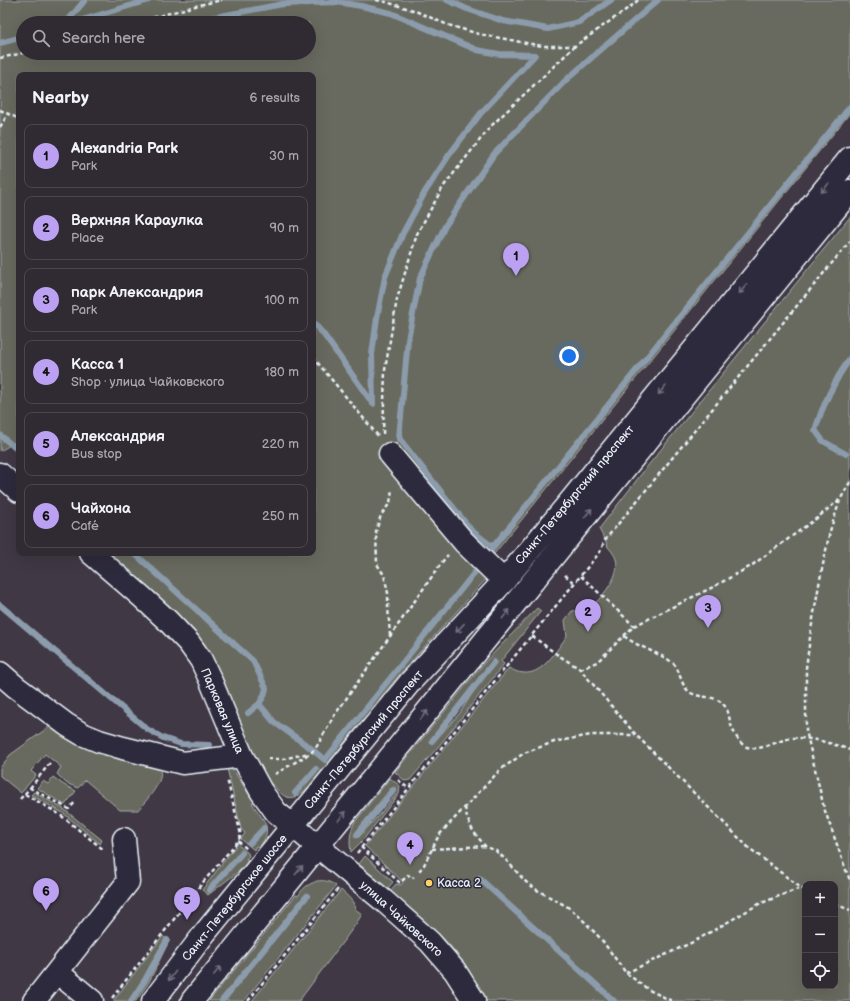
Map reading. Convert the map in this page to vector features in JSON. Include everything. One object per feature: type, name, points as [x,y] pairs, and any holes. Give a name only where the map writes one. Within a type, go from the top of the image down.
[{"type":"main road","name":"Санкт-Петербургский проспект","points":[[293,826],[411,681],[504,581],[850,158]]},
{"type":"main road","name":"Санкт-Петербургский проспект","points":[[318,847],[850,191]]},
{"type":"main road","points":[[390,452],[464,542],[504,581]]},
{"type":"main road","points":[[0,474],[16,487]]},
{"type":"main road","name":"Парковая улица","points":[[95,556],[142,596],[189,643],[201,660],[242,756],[261,791],[276,812],[293,826]]},
{"type":"main road","points":[[0,673],[67,725],[82,734],[99,741],[183,763],[242,756]]},
{"type":"main road","name":"Санкт-Петербургское шоссе","points":[[153,1001],[204,934],[293,826],[318,847]]},
{"type":"main road","points":[[34,1001],[128,882],[124,839]]},
{"type":"main road","points":[[192,1001],[318,847]]},
{"type":"main road","name":"улица Чайковского","points":[[318,847],[390,906],[430,942],[455,971],[474,1001]]},
{"type":"main road","points":[[57,972],[92,1001]]},
{"type":"path","points":[[158,16],[222,0]]},
{"type":"path","points":[[376,0],[413,10],[448,25],[479,34],[542,46],[574,46]]},
{"type":"path","points":[[390,636],[388,593],[384,575],[377,564],[376,532],[381,516],[390,503],[393,485],[385,370],[397,299],[417,234],[444,187],[490,127],[574,46],[638,0]]},
{"type":"path","points":[[0,58],[16,55]]},
{"type":"path","points":[[0,110],[16,118]]},
{"type":"path","points":[[0,127],[8,114]]},
{"type":"path","points":[[354,856],[581,576],[600,552],[605,540],[850,241]]},
{"type":"path","points":[[316,361],[390,452]]},
{"type":"path","points":[[850,482],[840,500],[830,531],[811,630],[806,668],[806,730],[808,740],[824,808],[850,880]]},
{"type":"path","points":[[580,669],[598,662],[634,626],[714,587],[750,566],[840,500]]},
{"type":"path","points":[[270,777],[311,753],[317,746],[334,716],[445,558],[464,542]]},
{"type":"path","points":[[563,574],[574,583]]},
{"type":"path","points":[[581,576],[634,626]]},
{"type":"path","points":[[532,636],[580,669],[636,735],[749,848],[801,888]]},
{"type":"path","points":[[624,636],[632,642],[664,657],[675,665],[683,685],[691,692],[714,698],[724,705],[729,713],[737,738],[744,746],[754,749],[792,738],[836,745],[850,750]]},
{"type":"path","points":[[419,871],[424,865],[440,835],[500,770],[524,753],[554,742],[591,735],[636,735]]},
{"type":"path","points":[[242,756],[264,759],[283,759],[311,753]]},
{"type":"path","points":[[20,799],[50,763]]},
{"type":"path","points":[[110,1001],[204,881],[238,841],[241,835],[226,775]]},
{"type":"path","points":[[393,776],[408,788]]},
{"type":"path","points":[[30,788],[68,809],[76,801]]},
{"type":"path","points":[[25,794],[59,814],[110,854],[124,839]]},
{"type":"path","points":[[465,807],[467,818],[473,831],[485,846],[505,858],[526,882],[537,890],[568,907],[579,916],[601,939],[626,973],[649,990],[672,1001]]},
{"type":"path","points":[[238,841],[244,846]]},
{"type":"path","points":[[432,849],[485,846]]},
{"type":"path","points":[[361,847],[400,883],[408,875],[412,878],[414,877]]},
{"type":"path","points":[[248,1001],[342,884]]},
{"type":"path","points":[[626,973],[695,941],[759,904],[787,892],[801,888]]},
{"type":"path","points":[[838,905],[850,910]]},
{"type":"shaded area","points":[[0,0],[850,0],[850,113],[490,559],[488,577],[398,676],[307,789],[296,796],[292,798],[284,796],[272,784],[270,785],[257,765],[234,711],[109,556],[316,556],[316,72],[16,72],[16,442],[0,451]]},
{"type":"shaded area","points":[[850,217],[850,1001],[483,1001],[465,965],[449,944],[390,891],[396,884],[401,885],[403,882],[365,846],[509,668],[518,672],[531,673],[543,666],[567,636],[565,620],[572,611],[589,610],[604,594],[613,580],[617,566],[616,559],[607,546],[608,545],[599,529],[646,468]]},
{"type":"shaded area","points":[[537,608],[541,611],[501,661],[504,664],[443,741],[410,780],[405,781],[395,772],[485,662]],"holes":[[[494,661],[495,662],[475,689],[460,713],[434,742],[430,740]]]},
{"type":"shaded area","points":[[53,724],[150,767],[150,765],[154,765],[160,771],[160,777],[155,789],[138,810],[120,810],[85,780],[78,788],[66,783],[57,774],[61,767],[45,754],[31,771],[36,775],[21,793],[0,776],[0,768],[10,755]]},
{"type":"shaded area","points":[[227,768],[234,771],[254,802],[252,803],[266,825],[266,835],[259,848],[256,846],[254,850],[241,839],[245,833],[241,829]]},
{"type":"shaded area","points":[[53,777],[76,791],[65,805],[37,788],[43,781],[48,784]]},
{"type":"shaded area","points":[[390,778],[400,786],[399,794],[363,840],[351,852],[350,837],[354,823]],"holes":[[[391,788],[397,793],[380,814],[359,837],[355,833]]]},
{"type":"shaded area","points":[[34,792],[65,810],[102,840],[100,844],[63,813],[31,795]]},
{"type":"shaded area","points":[[237,844],[248,853],[249,856],[246,859],[249,861],[243,868],[208,895],[202,890]],"holes":[[[241,852],[242,854],[210,890],[208,889]]]},
{"type":"shaded area","points":[[365,856],[393,882],[387,889],[359,864]]},
{"type":"shaded area","points":[[317,881],[327,881],[336,886],[244,1001],[223,1001],[307,897],[306,896],[220,1001],[209,1001],[296,895],[298,896],[302,890]]},
{"type":"shaded area","points":[[341,890],[352,901],[355,909],[362,914],[299,1001],[252,1001]]},
{"type":"shaded area","points":[[163,936],[166,939],[144,980],[129,1001],[113,1001]]},
{"type":"shaded area","points":[[168,940],[169,941],[149,982],[136,1001],[132,1001],[146,981]]},
{"type":"waterway","points":[[72,16],[85,0]]},
{"type":"waterway","points":[[95,16],[149,0]]},
{"type":"waterway","points":[[447,0],[467,9],[503,21],[548,29],[579,22],[611,0]]},
{"type":"waterway","points":[[493,547],[471,530],[399,438],[408,339],[420,278],[445,226],[494,154],[566,80],[658,0]]},
{"type":"waterway","points":[[220,16],[283,4],[336,2],[391,13],[477,50],[499,54],[535,55],[481,113],[449,155],[425,192],[403,233],[385,277],[377,318],[372,354],[373,404],[316,326]]},
{"type":"waterway","points":[[0,43],[16,39]]},
{"type":"waterway","points":[[489,555],[493,547],[850,107]]},
{"type":"waterway","points":[[846,454],[823,441],[815,430],[830,392],[850,358]]},
{"type":"waterway","points":[[0,435],[16,448]]},
{"type":"waterway","points":[[137,556],[253,661],[266,688],[264,696],[259,704],[274,722],[312,749]]},
{"type":"waterway","points":[[314,751],[325,760],[479,567]]},
{"type":"waterway","points":[[0,605],[147,729],[163,738],[181,744],[209,745]]},
{"type":"waterway","points":[[432,741],[494,662]]},
{"type":"waterway","points":[[248,713],[259,704]]},
{"type":"waterway","points":[[295,793],[316,769]]},
{"type":"waterway","points":[[357,835],[394,790]]},
{"type":"waterway","points":[[250,843],[264,828]]},
{"type":"waterway","points":[[209,890],[242,853]]},
{"type":"waterway","points":[[479,878],[614,1001]]},
{"type":"waterway","points":[[222,1001],[307,896]]},
{"type":"waterway","points":[[131,1001],[145,980],[167,940]]},
{"type":"place","name":"Alexandria Park","points":[[516,276]]},
{"type":"place","name":"парк Александрия","points":[[708,628]]},
{"type":"place","name":"Верхняя Караулка","points":[[588,632]]},
{"type":"place","name":"Касса 1","points":[[410,865]]},
{"type":"place","name":"Касса 2","points":[[429,883]]},
{"type":"place","name":"Чайхона","points":[[46,911]]},
{"type":"place","name":"Александрия","points":[[187,920]]}]
